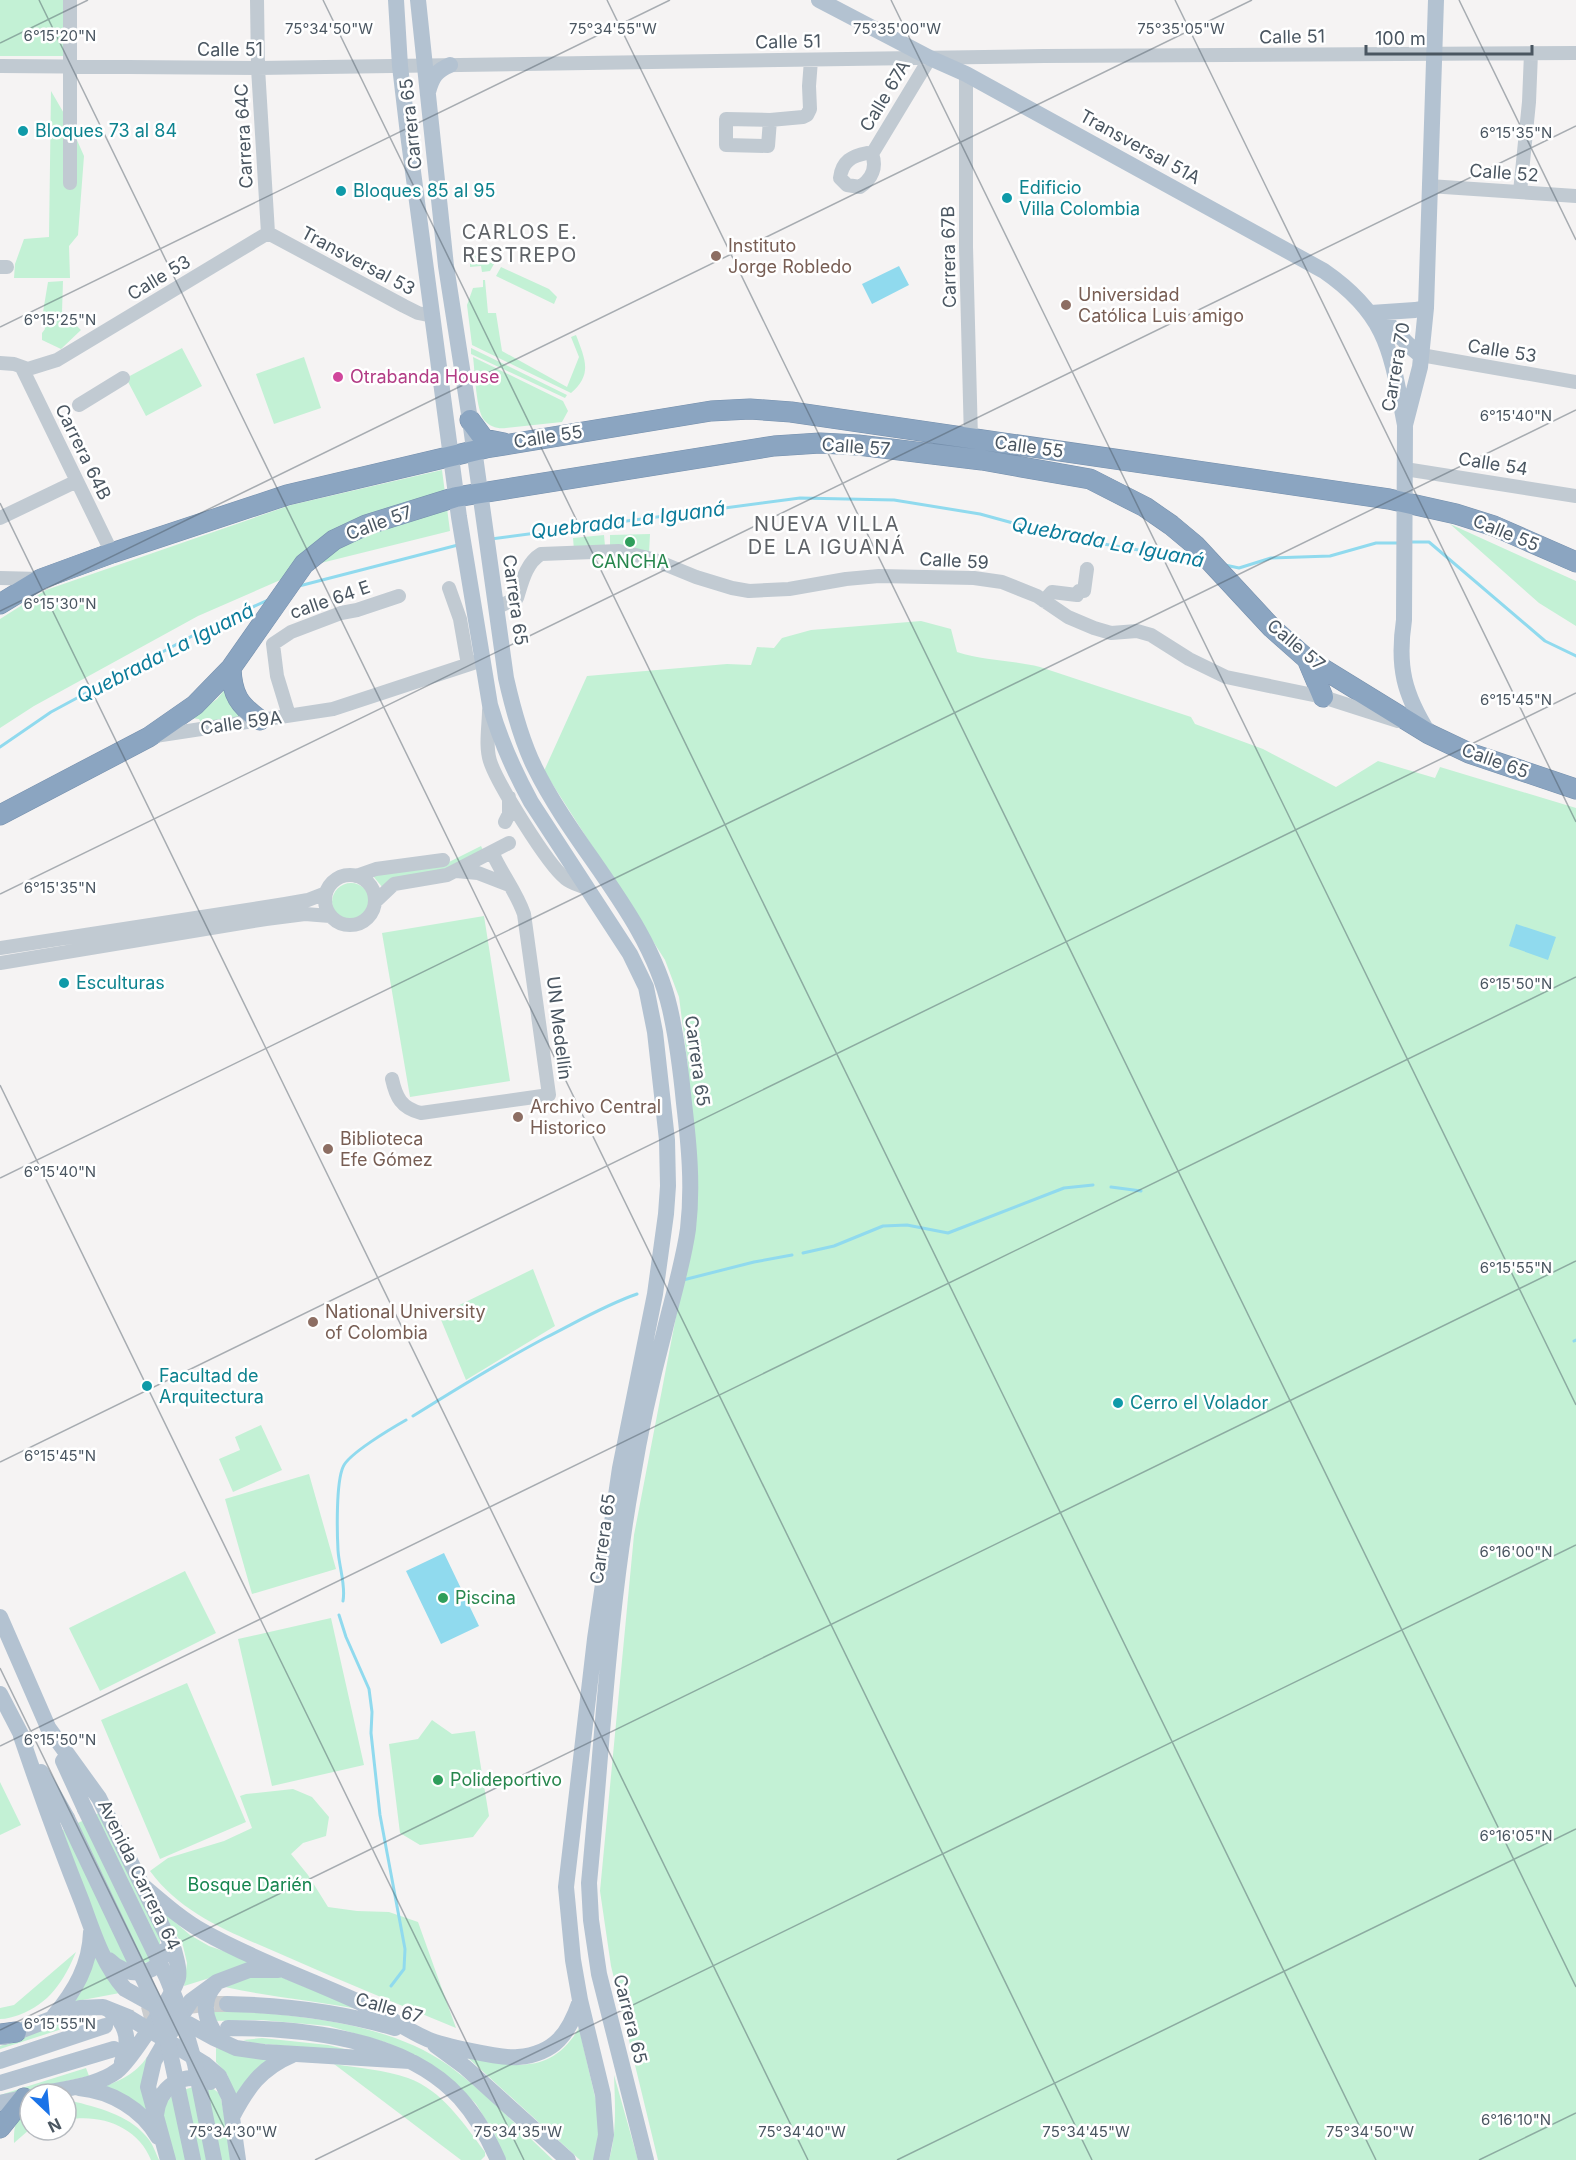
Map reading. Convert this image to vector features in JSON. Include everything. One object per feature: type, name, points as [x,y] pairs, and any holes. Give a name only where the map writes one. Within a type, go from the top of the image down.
[{"type":"highway","name":"Calle 55","points":[[474,450],[711,411],[750,409],[791,412],[1275,481],[1406,511],[1456,514],[1494,526],[1576,562]]},
{"type":"highway","points":[[470,420],[484,439],[510,443]]},
{"type":"highway","name":"Calle 57","points":[[259,628],[304,564],[334,540],[366,525],[456,497],[774,446],[804,443],[858,445],[948,456],[1090,479],[1118,492],[1171,525],[1202,552],[1272,628],[1307,658],[1423,731]]},
{"type":"highway","points":[[0,604],[41,579],[287,495],[474,450]]},
{"type":"highway","points":[[1090,479],[1096,457]]},
{"type":"highway","name":"Calle 59A","points":[[149,737],[195,705],[231,668],[259,628]]},
{"type":"highway","points":[[1307,658],[1323,698]]},
{"type":"highway","points":[[231,668],[231,683],[236,698],[246,710],[260,720]]},
{"type":"highway","name":"Calle 65","points":[[1423,731],[1469,753],[1576,789]]},
{"type":"highway","points":[[0,814],[149,737]]},
{"type":"highway","points":[[0,2128],[18,2110]]},
{"type":"main road","name":"Carrera 65","points":[[396,0],[400,66],[456,497],[474,617],[474,660],[498,734],[518,779],[639,971],[650,999],[656,1032],[668,1140],[668,1186],[655,1294],[620,1468],[595,1639],[566,1887],[580,2000],[603,2095],[606,2135],[601,2160]]},
{"type":"main road","name":"Carrera 65","points":[[418,0],[446,267],[503,657],[513,709],[535,769],[611,887],[657,966],[674,1027],[690,1159],[691,1200],[687,1232],[657,1359],[632,1481],[615,1596],[589,1883],[591,1920],[599,1974],[646,2160]]},
{"type":"main road","name":"Transversal 51A","points":[[819,0],[930,58],[966,74],[1324,271],[1349,288],[1370,313],[1390,324],[1410,348],[1421,355]]},
{"type":"main road","name":"Carrera 70","points":[[1423,731],[1405,684],[1401,668],[1400,644],[1404,620],[1406,425],[1421,355],[1426,308],[1429,186],[1425,54],[1436,0]]},
{"type":"main road","points":[[427,93],[431,79],[438,70],[450,65]]},
{"type":"main road","points":[[1406,425],[1390,349],[1370,313],[1426,308]]},
{"type":"main road","points":[[474,617],[487,658],[491,661],[503,657]]},
{"type":"main road","name":"Avenida Carrera 64","points":[[0,1617],[47,1726],[167,1978],[179,2008],[195,2064],[214,2160]]},
{"type":"main road","points":[[0,1627],[16,1657]]},
{"type":"main road","points":[[0,1694],[66,1818],[154,2001],[174,2068],[194,2160]]},
{"type":"main road","points":[[47,1726],[99,1798],[163,1925],[179,1969],[174,1986],[131,2055],[117,2071],[106,2077],[78,2085]]},
{"type":"main road","points":[[21,1736],[49,1818],[100,1950],[125,1989],[178,2019],[226,2036],[250,2051],[410,2061]]},
{"type":"main road","points":[[142,1885],[178,1915],[205,1932],[371,2007],[426,2039],[502,2057],[529,2056],[548,2048],[563,2037],[573,2020],[580,2000]]},
{"type":"main road","points":[[100,1950],[122,1971],[134,1974],[145,1972],[153,1968],[163,1956],[165,1946],[163,1925]]},
{"type":"main road","points":[[51,2019],[71,1994],[85,1968],[90,1950],[92,1927]]},
{"type":"main road","points":[[167,2155],[149,2095],[149,2077],[154,2061],[178,2019],[191,2001],[218,1983],[249,1970],[288,1971]]},
{"type":"main road","points":[[218,1983],[207,1997],[205,2013],[214,2033],[226,2036],[297,2031],[325,2034],[351,2040],[410,2061],[442,2081],[459,2097],[479,2123],[498,2160]]},
{"type":"main road","name":"Calle 67","points":[[227,2004],[320,2011],[381,2024],[426,2039],[465,2067],[568,2160]]},
{"type":"main road","points":[[103,2007],[120,2020],[127,2037],[125,2055],[117,2071]]},
{"type":"main road","points":[[5,2035],[80,2008],[103,2007],[121,2013],[213,2070],[224,2084],[229,2097],[238,2160]]},
{"type":"main road","points":[[0,2061],[105,2026]]},
{"type":"main road","points":[[0,2083],[114,2049]]},
{"type":"main road","points":[[232,2117],[243,2095],[257,2077],[272,2065],[296,2054]]},
{"type":"main road","points":[[156,2117],[159,2100],[164,2091],[173,2083],[183,2080],[203,2079],[222,2089],[229,2097]]},
{"type":"main road","points":[[78,2088],[100,2092],[129,2106],[150,2126],[167,2155]]},
{"type":"main road","points":[[0,2103],[18,2099]]},
{"type":"street","points":[[70,0],[70,183]]},
{"type":"street","name":"Carrera 64C","points":[[257,0],[258,68],[268,233]]},
{"type":"street","points":[[1520,192],[1531,53]]},
{"type":"street","name":"Calle 51","points":[[0,66],[258,68],[930,58],[1576,53]]},
{"type":"street","name":"Calle 67A","points":[[872,154],[930,58]]},
{"type":"street","points":[[770,120],[807,115],[810,109],[811,60]]},
{"type":"street","name":"Carrera 67B","points":[[966,74],[966,247],[971,439]]},
{"type":"street","name":"Calle 52","points":[[1429,186],[1576,196]]},
{"type":"street","name":"Transversal 53","points":[[268,233],[404,306],[418,313],[433,316]]},
{"type":"street","name":"Calle 53","points":[[0,363],[14,364],[28,369],[57,360],[268,233]]},
{"type":"street","name":"Calle 53","points":[[1421,355],[1576,382]]},
{"type":"street","name":"Carrera 64B","points":[[22,368],[54,421],[77,481],[112,553]]},
{"type":"street","points":[[79,405],[123,378]]},
{"type":"street","name":"Calle 54","points":[[1405,469],[1576,496]]},
{"type":"street","points":[[0,518],[77,481]]},
{"type":"street","name":"Calle 59","points":[[496,605],[517,598],[529,565],[541,554],[619,551],[652,559],[696,577],[749,591],[789,590],[851,578],[905,576],[944,579],[974,578],[1002,582],[1094,628],[1111,633],[1137,631],[1151,634],[1182,656],[1226,677],[1323,698],[1423,731]]},
{"type":"street","points":[[1044,601],[1052,592],[1077,595],[1079,591],[1084,591],[1087,569]]},
{"type":"street","points":[[0,578],[41,579]]},
{"type":"street","points":[[449,588],[474,660]]},
{"type":"street","name":"calle 64 E","points":[[288,712],[277,676],[272,647],[276,641],[341,613],[399,596]]},
{"type":"street","name":"Calle 59A","points":[[149,737],[345,706],[474,660]]},
{"type":"street","points":[[489,705],[490,761],[509,797],[554,867],[564,878],[586,888]]},
{"type":"street","points":[[505,822],[509,814],[509,797]]},
{"type":"street","points":[[375,902],[383,892],[399,882],[440,877],[455,872],[513,841],[526,841],[540,846]]},
{"type":"street","points":[[492,852],[499,870],[509,885]]},
{"type":"street","points":[[330,916],[325,905],[326,893],[336,880],[376,870],[443,860]]},
{"type":"street","points":[[455,872],[478,873],[509,885]]},
{"type":"street","points":[[0,963],[306,914],[330,916],[340,923],[354,925],[367,918],[375,902],[370,885],[356,876]]},
{"type":"street","name":"UN Medellín","points":[[392,1079],[396,1094],[402,1104],[421,1113],[549,1095],[524,914],[516,894],[509,885]]},
{"type":"street","points":[[0,948],[285,904],[308,900],[326,893]]},
{"type":"green space","points":[[0,0],[65,0],[65,56],[0,56]]},
{"type":"green space","points":[[51,91],[69,122],[84,156],[78,235],[69,246],[70,278],[14,278],[15,264],[24,239],[49,237]]},
{"type":"green space","points":[[470,253],[494,264],[490,271],[482,272],[481,266],[470,267]]},
{"type":"green space","points":[[501,267],[549,289],[557,297],[554,304],[496,276]]},
{"type":"green space","points":[[483,280],[485,280],[488,313],[496,313],[502,351],[567,387],[579,357],[571,337],[576,335],[584,359],[585,373],[571,393],[472,345],[467,305],[473,288],[483,287]]},
{"type":"green space","points":[[63,281],[62,312],[81,330],[61,349],[42,340],[42,333],[45,329],[42,318],[48,282]]},
{"type":"green space","points":[[182,348],[202,386],[146,416],[126,378]]},
{"type":"green space","points":[[471,348],[567,395],[565,398],[471,354]]},
{"type":"green space","points":[[304,357],[321,408],[274,424],[256,374]]},
{"type":"green space","points":[[473,357],[563,401],[568,411],[562,422],[503,428],[489,424],[484,420],[479,408]]},
{"type":"green space","points":[[442,470],[450,531],[317,564],[198,616],[34,706],[0,728],[0,619],[46,590],[291,505]]},
{"type":"green space","points":[[1450,524],[1576,581],[1576,626],[1539,603]]},
{"type":"green space","name":"CANCHA","points":[[650,534],[649,553],[610,548],[610,535]]},
{"type":"green space","points":[[604,535],[605,546],[574,550],[573,538]]},
{"type":"green space","name":"Cerro el Volador","points":[[921,621],[951,629],[957,652],[1040,667],[1191,717],[1195,724],[1263,749],[1336,787],[1378,761],[1435,778],[1440,767],[1576,808],[1576,2160],[658,2160],[611,1966],[600,1891],[634,1535],[685,1270],[688,1067],[679,997],[665,960],[544,771],[587,676],[727,664],[751,665],[757,647],[774,648],[782,638],[811,630]]},
{"type":"green space","points":[[226,688],[246,716],[202,725],[199,719],[191,718],[217,699]]},
{"type":"green space","points":[[481,846],[484,852],[446,873],[383,888],[373,876],[443,865]]},
{"type":"green space","points":[[351,883],[365,888],[370,902],[365,916],[351,921],[337,916],[332,902],[337,888]]},
{"type":"green space","points":[[484,916],[510,1081],[410,1097],[382,933]]},
{"type":"green space","points":[[533,1269],[555,1326],[466,1380],[439,1315]]},
{"type":"green space","points":[[261,1425],[282,1470],[233,1492],[219,1459],[240,1450],[235,1437]]},
{"type":"green space","points":[[309,1474],[336,1569],[252,1594],[225,1499]]},
{"type":"green space","points":[[185,1571],[216,1633],[100,1691],[69,1628]]},
{"type":"green space","points":[[331,1618],[364,1765],[272,1786],[238,1639]]},
{"type":"green space","points":[[187,1683],[246,1822],[160,1859],[101,1720]]},
{"type":"green space","name":"Polideportivo","points":[[432,1720],[452,1734],[475,1731],[489,1816],[473,1837],[420,1845],[400,1833],[389,1744],[418,1739]]},
{"type":"green space","points":[[0,1782],[21,1825],[0,1835]]},
{"type":"green space","name":"Bosque Darién","points":[[293,1789],[312,1797],[329,1817],[326,1836],[303,1843],[291,1854],[308,1875],[328,1907],[389,1912],[418,1922],[456,2028],[312,1968],[215,1924],[179,1901],[150,1871],[168,1858],[224,1841],[252,1828],[240,1796]]},
{"type":"green space","points":[[101,1812],[160,1937],[160,1950],[152,1961],[128,1967],[107,1951],[61,1831]]},
{"type":"green space","points":[[162,1911],[190,1935],[209,1946],[258,1963],[184,1986],[187,1963],[183,1946]]},
{"type":"green space","points":[[76,1952],[61,1982],[47,1998],[39,2005],[19,2015],[0,2019],[0,2008],[14,2005]]},
{"type":"green space","points":[[98,1955],[125,1992],[72,2002],[92,1956]]},
{"type":"green space","points":[[253,1976],[281,1977],[359,2009],[225,1987]]},
{"type":"green space","points":[[211,2010],[302,2017],[334,2022],[395,2038],[423,2050],[448,2065],[476,2087],[553,2160],[505,2160],[495,2135],[476,2104],[459,2087],[388,2043],[329,2026],[261,2020],[213,2021]]},
{"type":"green space","points":[[66,2020],[68,2027],[0,2049],[0,2046]]},
{"type":"green space","points":[[579,2028],[599,2114],[594,2160],[580,2160],[466,2056],[515,2065],[543,2061],[556,2054],[568,2043]]},
{"type":"green space","points":[[262,2038],[328,2045],[357,2052],[253,2043],[243,2040]]},
{"type":"green space","points":[[216,2048],[274,2060],[235,2097],[227,2074],[216,2062]]},
{"type":"green space","points":[[147,2057],[148,2111],[101,2088],[132,2073]]},
{"type":"green space","points":[[334,2064],[390,2073],[420,2083],[442,2099],[451,2109],[485,2152],[485,2156],[481,2160],[461,2160]]},
{"type":"green space","points":[[86,2068],[89,2076],[62,2082],[41,2082]]},
{"type":"green space","points":[[614,2075],[638,2160],[609,2160],[614,2128]]},
{"type":"green space","points":[[196,2086],[211,2087],[220,2094],[233,2160],[173,2160],[162,2109],[174,2093]]},
{"type":"green space","points":[[18,2089],[18,2092],[0,2095]]},
{"type":"green space","points":[[78,2103],[121,2117],[138,2128],[147,2138],[159,2160],[151,2160],[137,2138],[116,2125],[79,2118]]},
{"type":"green space","points":[[18,2120],[18,2140],[14,2143],[14,2132]]},
{"type":"water","points":[[899,266],[909,285],[872,304],[862,284]]},
{"type":"water","points":[[1516,924],[1556,937],[1548,960],[1509,946]]},
{"type":"water","name":"Piscina","points":[[444,1553],[479,1626],[441,1644],[406,1571]]},
{"type":"waterway","name":"Quebrada La Iguaná","points":[[491,539],[800,498],[894,500],[980,514],[1068,538],[1198,560]]},
{"type":"waterway","name":"Quebrada La Iguaná","points":[[1411,542],[1429,542],[1545,641],[1576,656]]},
{"type":"waterway","name":"Quebrada La Iguaná","points":[[1225,565],[1239,568],[1271,558],[1330,556],[1376,543],[1398,543]]},
{"type":"waterway","name":"Quebrada La Iguaná","points":[[299,586],[458,545]]},
{"type":"waterway","name":"Quebrada La Iguaná","points":[[0,747],[51,712],[205,629],[268,600]]},
{"type":"waterway","points":[[803,1253],[834,1246],[883,1226],[907,1225],[948,1233],[1064,1188],[1093,1185]]},
{"type":"waterway","points":[[1111,1187],[1141,1191]]},
{"type":"waterway","points":[[683,1280],[792,1255]]},
{"type":"waterway","points":[[413,1416],[528,1347],[602,1309],[637,1294]]},
{"type":"waterway","points":[[343,1601],[344,1589],[338,1550],[337,1520],[339,1484],[343,1467],[361,1449],[406,1420]]},
{"type":"waterway","points":[[339,1615],[369,1689],[372,1712],[371,1733],[380,1815],[405,1949],[404,1969],[391,1986]]},
{"type":"tunnel","points":[[120,2022],[173,2008],[227,2004]]},
{"type":"place","name":"Bloques 73 al 84","points":[[23,131]]},
{"type":"place","name":"Bloques 85 al 95","points":[[341,191]]},
{"type":"place","name":"Edificio Villa Colombia","points":[[1007,198]]},
{"type":"place","name":"Instituto Jorge Robledo","points":[[716,256]]},
{"type":"place","name":"Universidad Católica Luis amigo","points":[[1066,305]]},
{"type":"place","name":"Otrabanda House","points":[[338,377]]},
{"type":"place","name":"CANCHA","points":[[630,542]]},
{"type":"place","name":"Esculturas","points":[[64,983]]},
{"type":"place","name":"Archivo Central Historico","points":[[518,1117]]},
{"type":"place","name":"Biblioteca Efe Gómez","points":[[328,1149]]},
{"type":"place","name":"National University of Colombia","points":[[313,1322]]},
{"type":"place","name":"Facultad de Arquitectura","points":[[147,1386]]},
{"type":"place","name":"Cerro el Volador","points":[[1118,1403]]},
{"type":"place","name":"Piscina","points":[[443,1598]]},
{"type":"place","name":"Polideportivo","points":[[438,1780]]},
{"type":"district","name":"CARLOS E. RESTREPO","points":[[520,244]]},
{"type":"district","name":"NUEVA VILLA DE LA IGUANÁ","points":[[827,536]]}]
